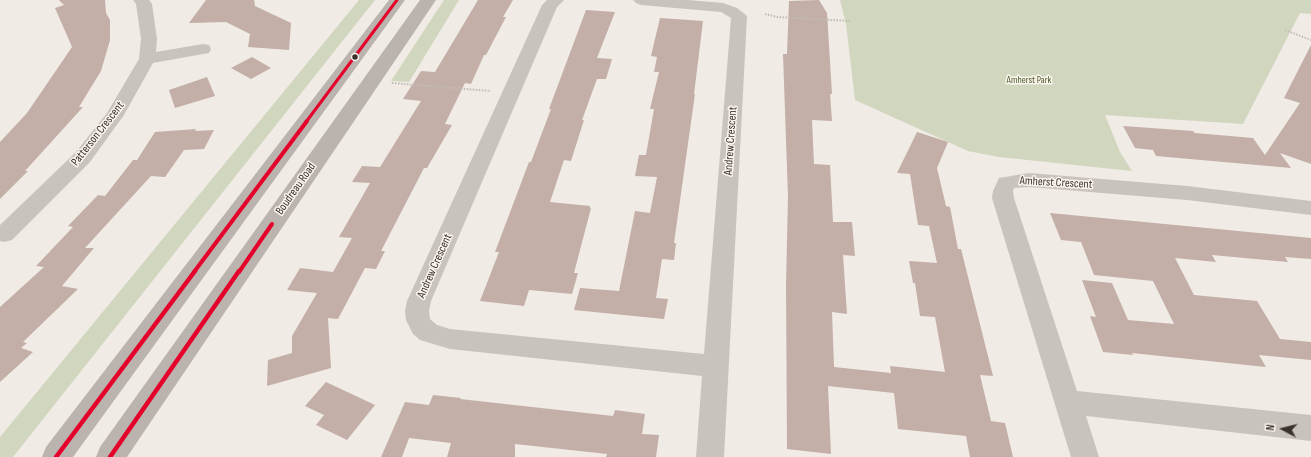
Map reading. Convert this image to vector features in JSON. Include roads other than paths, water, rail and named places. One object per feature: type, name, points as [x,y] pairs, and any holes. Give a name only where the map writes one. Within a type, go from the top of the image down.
[{"type":"main road","points":[[56,457],[397,0]]},
{"type":"main road","name":"Boudreau Road","points":[[110,457],[428,0]]},
{"type":"street","name":"Patterson Crescent","points":[[2,235],[83,157],[115,115],[147,59],[149,39],[144,4],[141,0]]},
{"type":"street","name":"Andrew Crescent","points":[[556,0],[550,5],[419,301],[417,311],[418,320],[422,327],[429,333],[450,338],[716,366]]},
{"type":"street","name":"Andrew Crescent","points":[[641,0],[723,8],[732,11],[739,16],[710,457]]},
{"type":"street","points":[[147,59],[203,50]]},
{"type":"street","name":"Amherst Crescent","points":[[1085,457],[1003,198],[1003,191],[1006,183],[1029,180],[1187,193],[1311,208]]},
{"type":"street","points":[[1068,402],[1311,428]]},
{"type":"park label","name":"Amherst Park","points":[[1029,80]]}]
